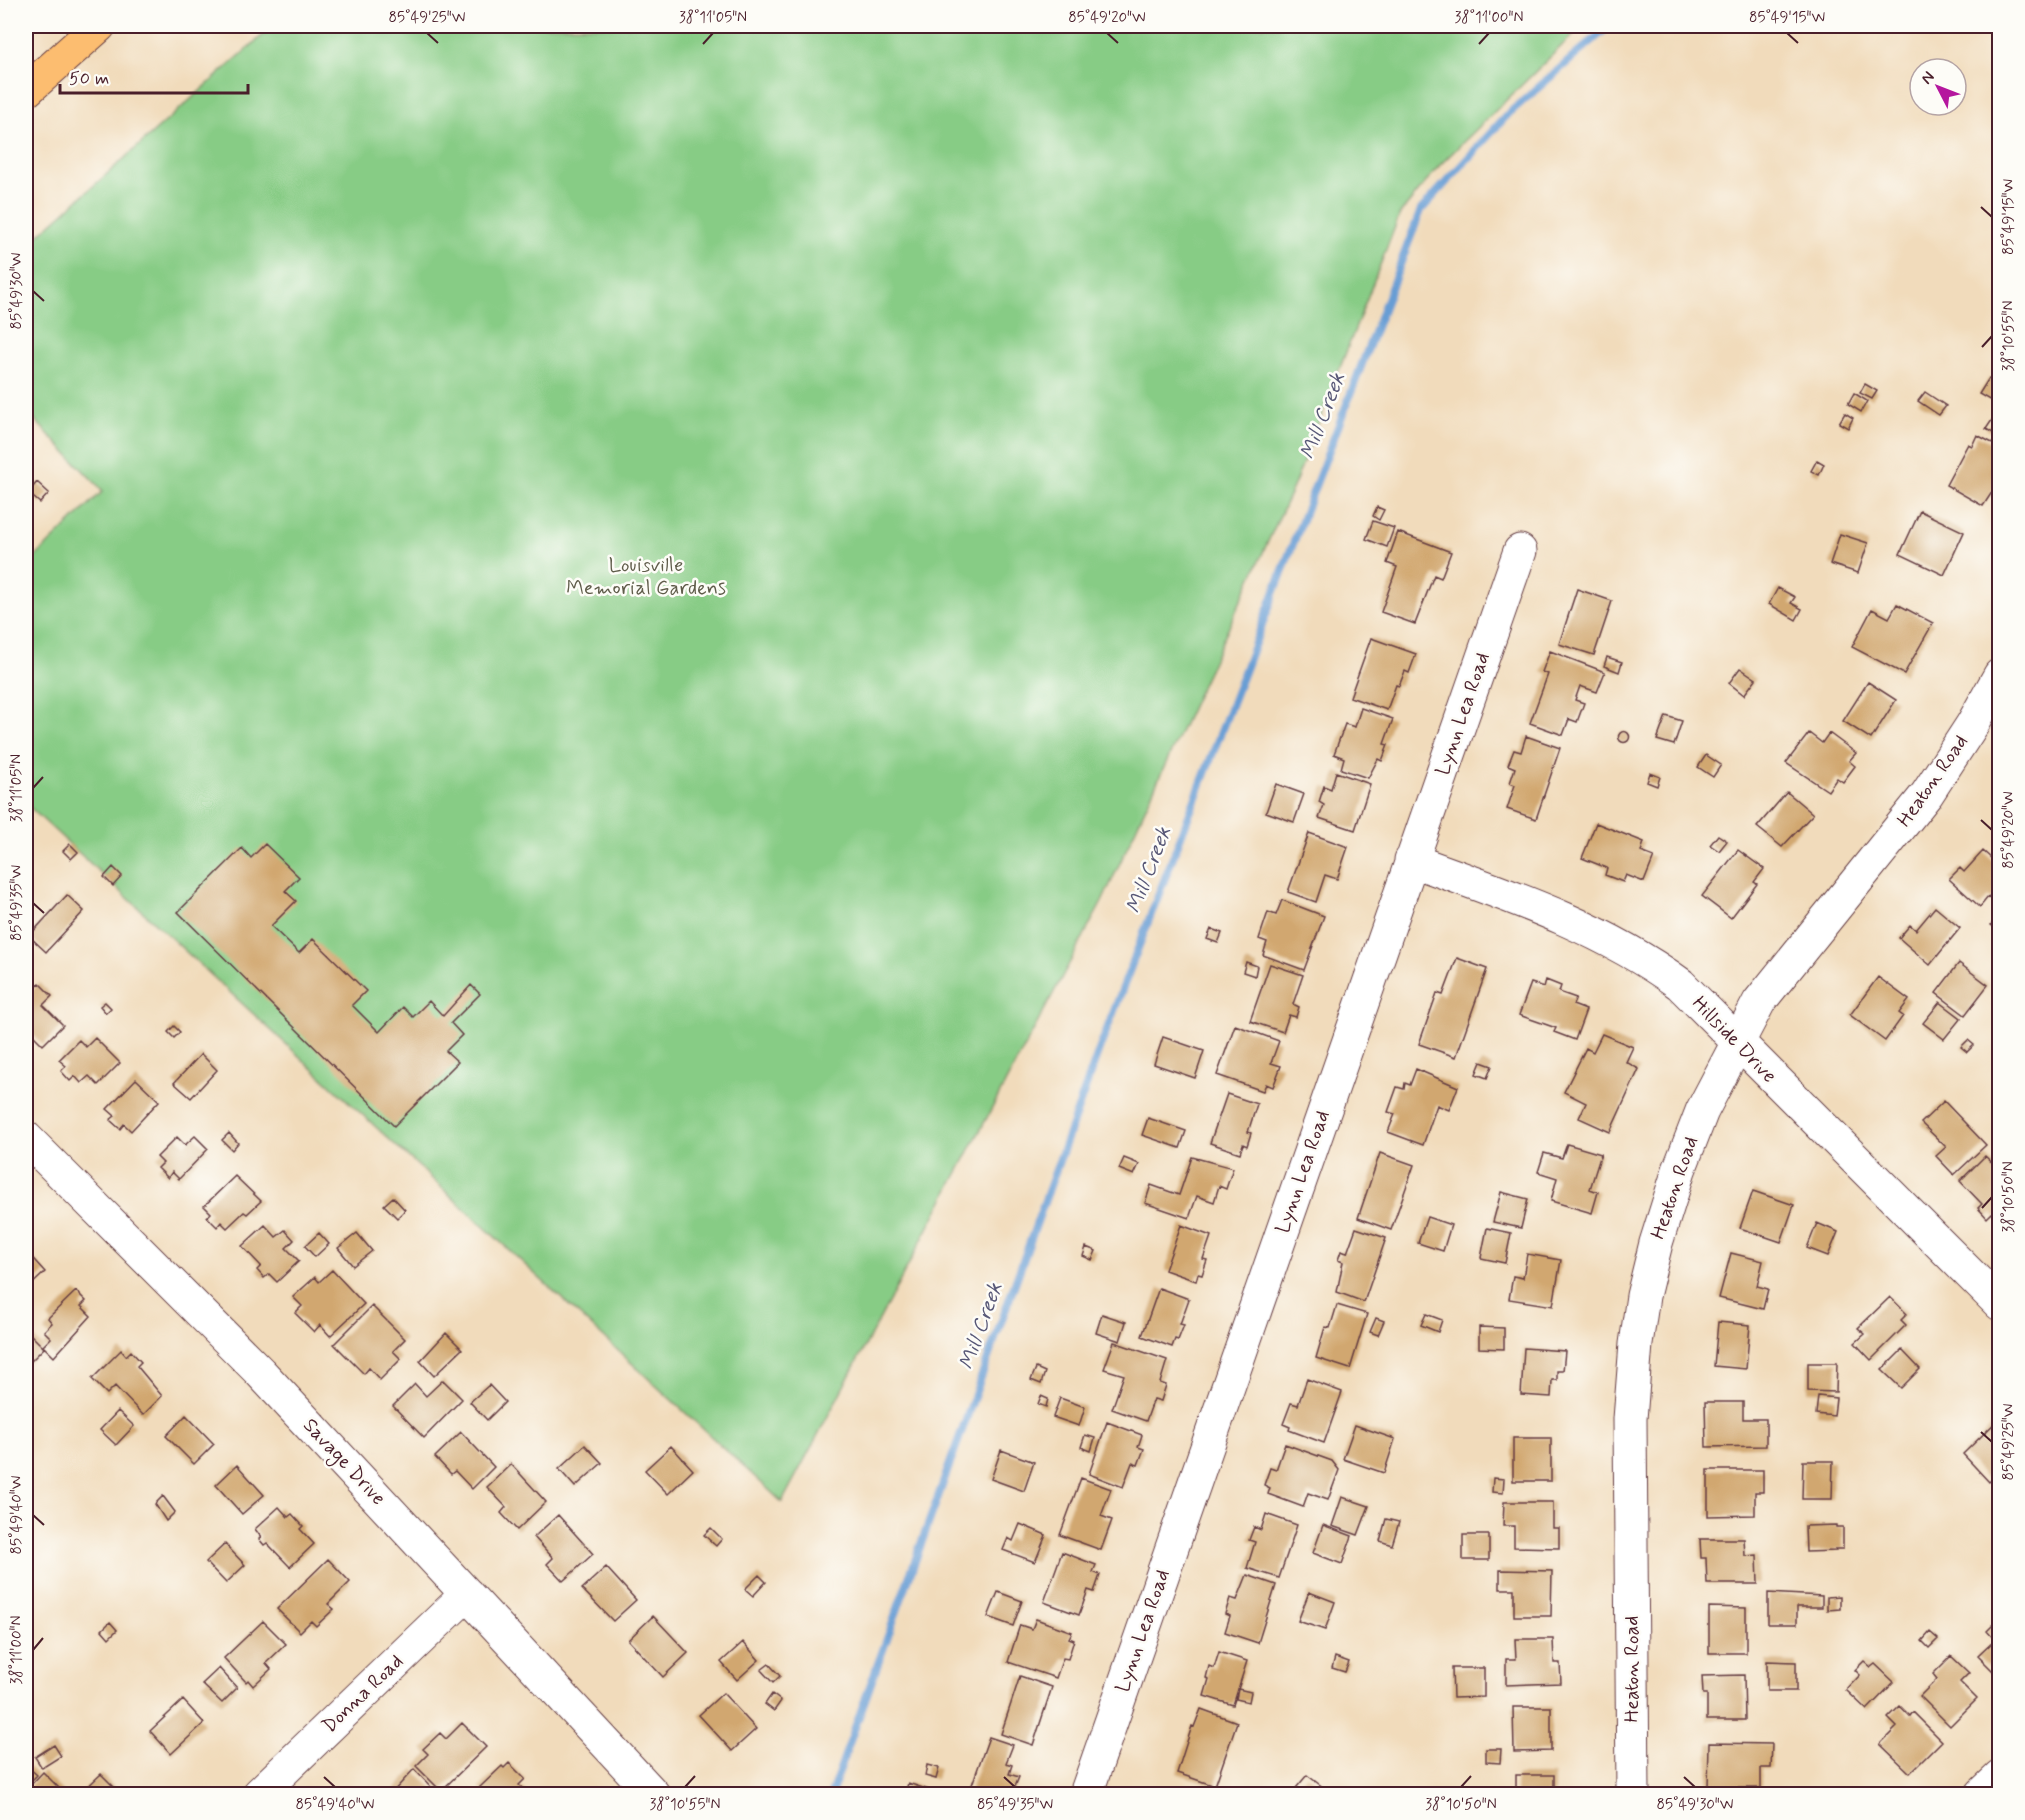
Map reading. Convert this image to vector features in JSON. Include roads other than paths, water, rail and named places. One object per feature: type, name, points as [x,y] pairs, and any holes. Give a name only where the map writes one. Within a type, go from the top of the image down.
[{"type":"highway","points":[[26,91],[99,26]]},
{"type":"street","name":"Lynn Lea Road","points":[[1086,1794],[1520,551]]},
{"type":"street","name":"Heaton Road","points":[[1634,1794],[1630,1419],[1636,1344],[1656,1243],[1679,1170],[1702,1111],[1759,1002],[1927,794],[1972,725],[2000,675]]},
{"type":"street","name":"Hillside Drive","points":[[1411,860],[1519,900],[1598,933],[1635,953],[1680,984],[2000,1305]]},
{"type":"street","name":"Savage Drive","points":[[26,1138],[260,1372],[653,1794]]},
{"type":"street","name":"Donna Road","points":[[260,1794],[467,1594]]},
{"type":"street","points":[[1982,1794],[2000,1777]]},
{"type":"waterway","name":"Mill Creek","points":[[831,1794],[1099,1050],[1421,210],[1508,114],[1609,26]]},
{"type":"park label","name":"Louisville Memorial Gardens","points":[[646,576]]}]
